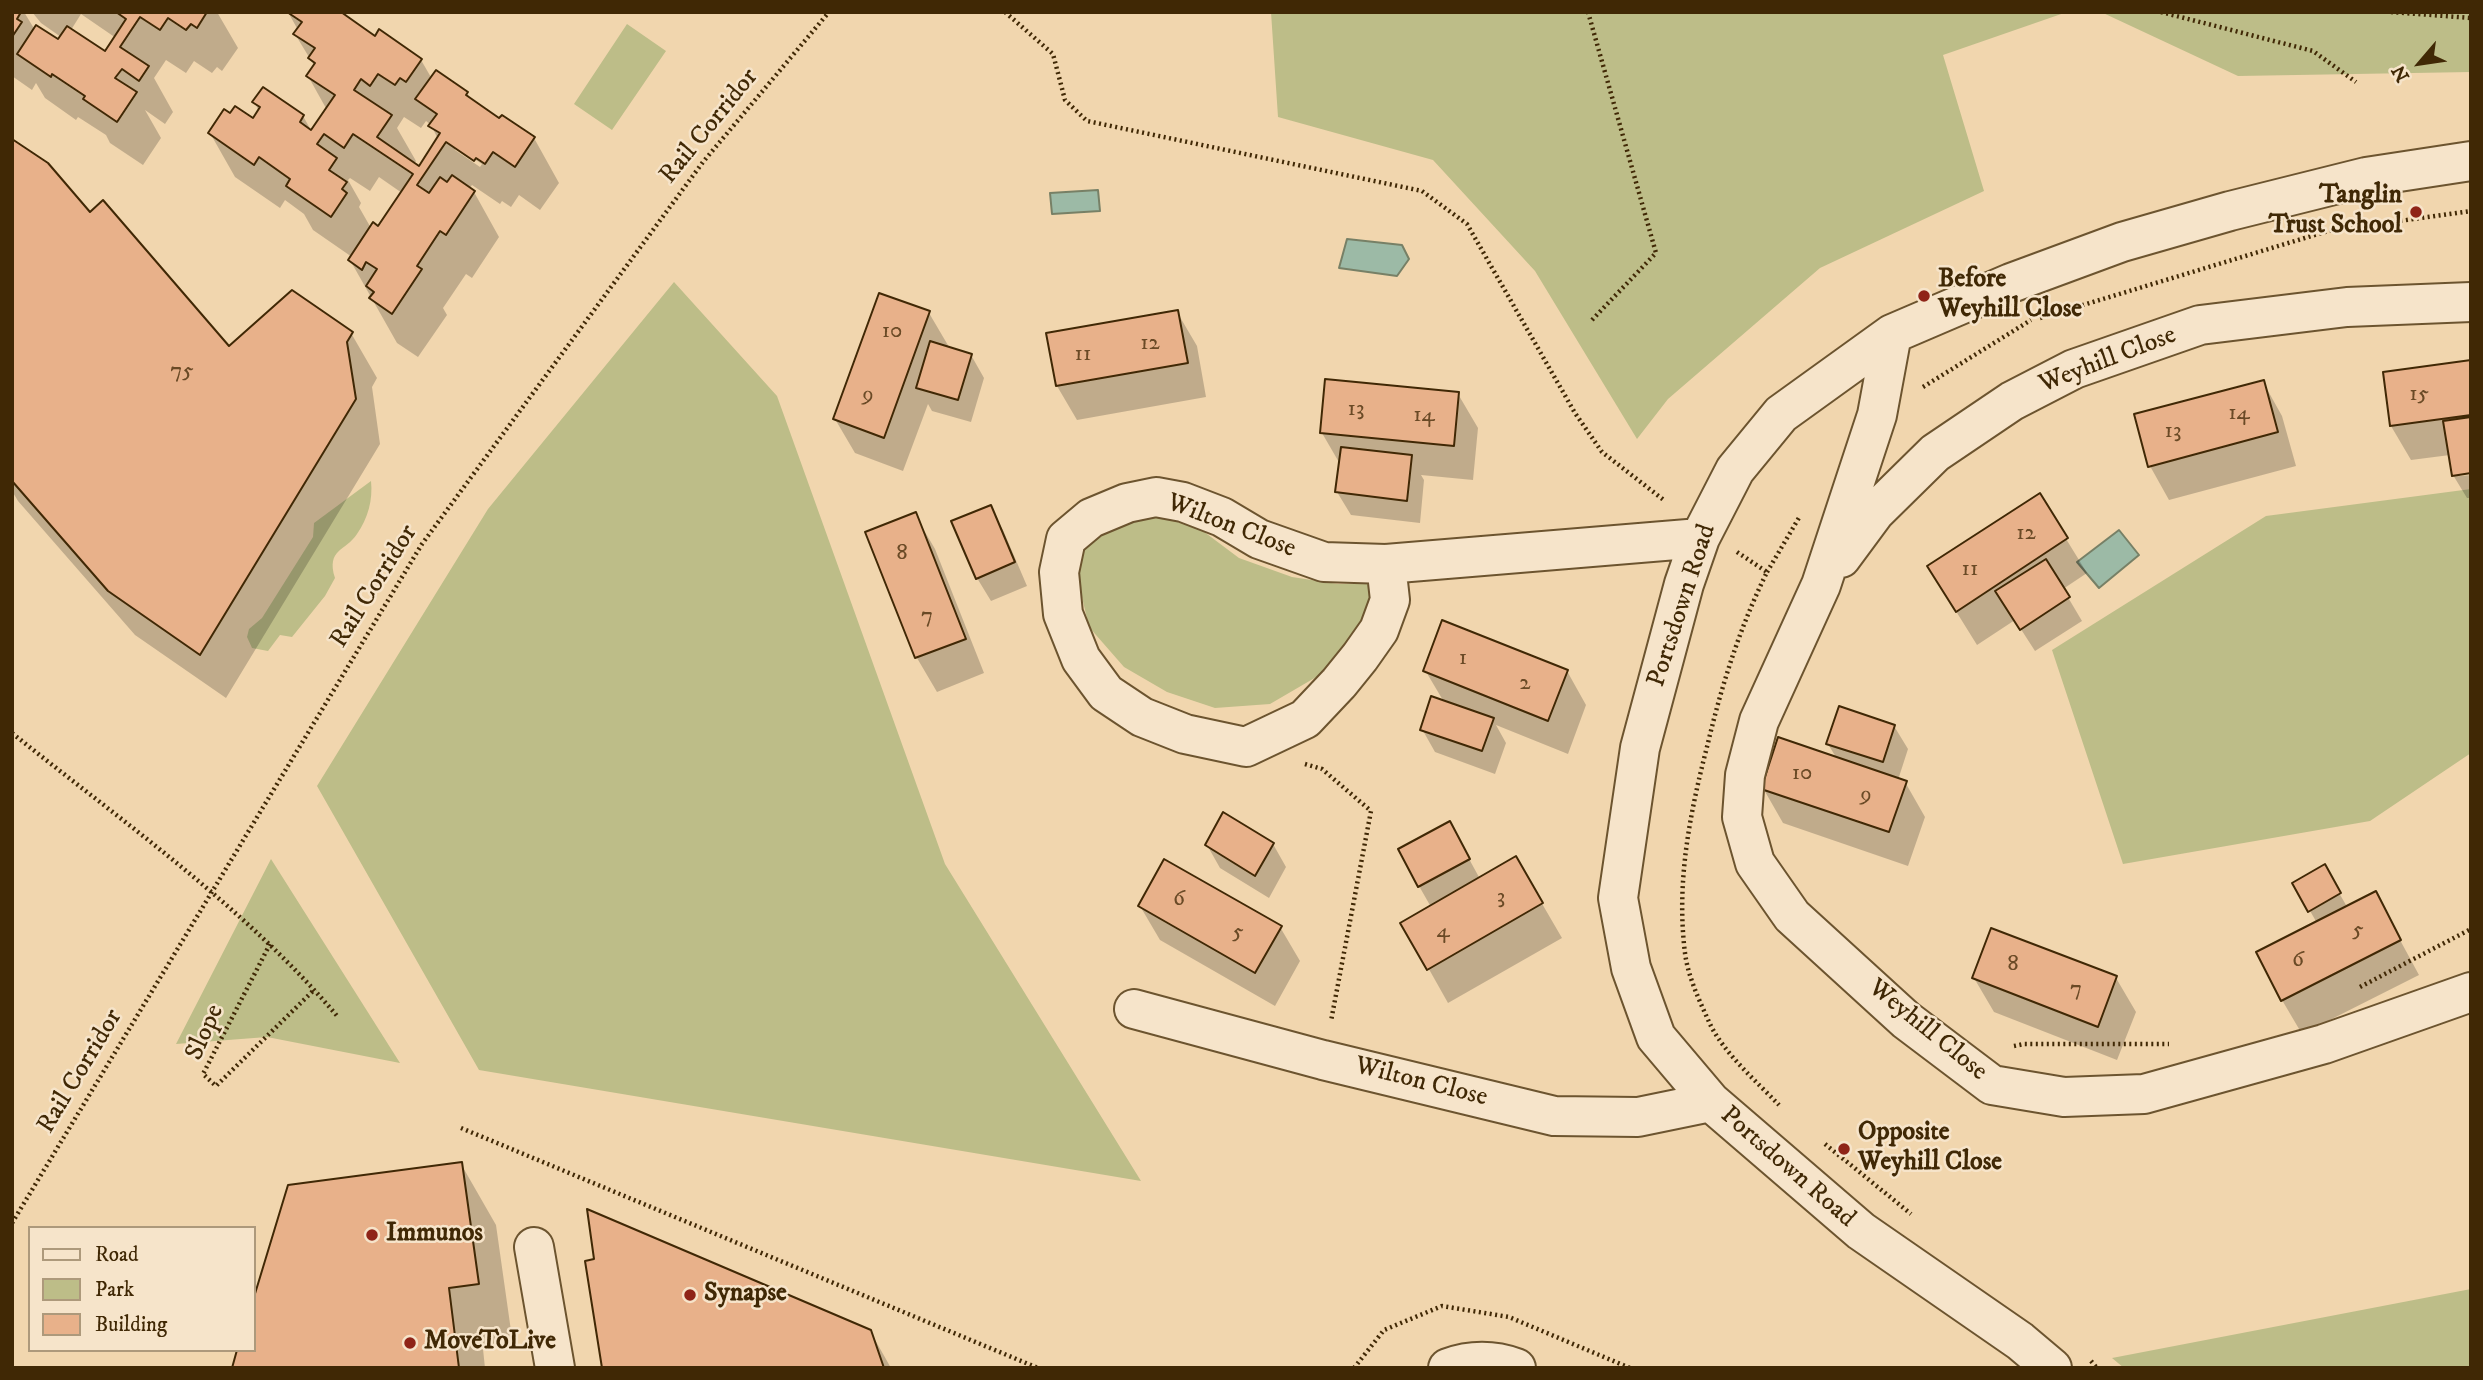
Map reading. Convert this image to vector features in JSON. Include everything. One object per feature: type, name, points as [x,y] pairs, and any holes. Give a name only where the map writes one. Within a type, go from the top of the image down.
[{"type":"street","name":"Portsdown Road","points":[[2052,1368],[2020,1341],[1861,1231],[1711,1101],[1656,1037],[1631,968],[1618,898],[1640,748],[1684,584],[1702,534],[1735,470],[1782,414],[1892,334],[2011,283],[2122,242],[2230,211],[2367,177],[2471,161]]},
{"type":"street","name":"Weyhill Close","points":[[1821,585],[1875,512],[1935,453],[2012,401],[2074,369],[2200,326],[2347,307],[2471,302]]},
{"type":"street","name":"Weyhill Close","points":[[1892,334],[1877,415],[1821,585],[1759,721],[1745,775],[1742,817],[1755,863],[1792,916],[1906,1020],[1992,1084],[2064,1097],[2144,1094],[2324,1044],[2471,992]]},
{"type":"street","name":"Wilton Close","points":[[1246,747],[1185,734],[1142,716],[1105,693],[1081,659],[1063,614],[1059,572],[1066,539],[1091,519],[1127,503],[1156,497],[1183,502],[1222,517],[1259,539],[1324,562],[1386,564],[1702,534]]},
{"type":"street","points":[[1246,747],[1305,719],[1360,657],[1380,630],[1390,600],[1386,564]]},
{"type":"street","name":"Wilton Close","points":[[1134,1009],[1323,1060],[1554,1116],[1638,1117],[1711,1101]]},
{"type":"street","points":[[534,1247],[555,1368]]},
{"type":"street","points":[[1448,1368],[1458,1364],[1497,1362],[1516,1368]]},
{"type":"path","name":"Rail Corridor","points":[[12,1223],[422,544],[703,162],[829,12]]},
{"type":"path","points":[[1005,12],[1053,54],[1065,100],[1087,121],[1422,191],[1467,224],[1575,413],[1602,452],[1702,534]]},
{"type":"path","points":[[1588,12],[1656,254],[1591,321]]},
{"type":"path","points":[[2161,12],[2313,51],[2356,82]]},
{"type":"path","points":[[2391,12],[2471,18]]},
{"type":"path","points":[[1753,562],[1767,572],[1748,611],[1721,689],[1698,780],[1686,842],[1681,908],[1685,956],[1695,990],[1712,1027],[1738,1062],[1782,1108]]},
{"type":"path","points":[[12,733],[212,893],[270,944],[338,1017]]},
{"type":"path","points":[[1246,747],[1322,769],[1371,811],[1323,1060]]},
{"type":"path","points":[[2348,993],[2471,929]]},
{"type":"path","name":"Slope","points":[[270,944],[203,1074],[216,1086],[314,989]]},
{"type":"path","points":[[1957,1058],[2024,1044],[2170,1044]]},
{"type":"path","points":[[461,1128],[1038,1368]]},
{"type":"path","points":[[1822,1141],[1913,1215]]},
{"type":"path","points":[[2089,1359],[2097,1368]]},
{"type":"green space","points":[[1271,12],[2067,12],[1943,55],[1984,191],[1820,268],[1668,399],[1637,439],[1535,271],[1433,160],[1278,117]]},
{"type":"green space","points":[[2101,12],[2471,12],[2471,72],[2238,76]]},
{"type":"green space","points":[[627,24],[666,51],[612,130],[574,104]]},
{"type":"green space","points":[[674,282],[777,396],[945,864],[1141,1181],[479,1070],[317,786],[488,509]]},
{"type":"green space","points":[[371,481],[367,515],[353,540],[335,556],[335,578],[325,596],[292,637],[280,635],[268,651],[252,648],[247,637],[249,629],[262,618],[313,537],[314,523]]},
{"type":"green space","points":[[2471,489],[2471,753],[2370,821],[2123,864],[2052,650],[2266,516]]},
{"type":"green space","points":[[1108,505],[1179,513],[1239,558],[1292,577],[1338,584],[1381,584],[1359,629],[1318,676],[1270,704],[1215,708],[1167,692],[1124,667],[1089,627],[1077,576],[1084,532]]},
{"type":"green space","points":[[271,859],[400,1063],[267,1037],[176,1044]]},
{"type":"green space","points":[[2471,1289],[2471,1368],[2124,1368],[2112,1358]]},
{"type":"shaded area","points":[[1098,190],[1100,211],[1052,214],[1050,193]]},
{"type":"shaded area","points":[[1347,239],[1402,245],[1409,259],[1397,276],[1339,268]]},
{"type":"shaded area","points":[[2119,530],[2139,555],[2099,588],[2077,562]]},
{"type":"building","points":[[12,12],[21,12],[17,19],[22,22],[12,37]]},
{"type":"building","points":[[116,12],[207,12],[197,28],[191,24],[186,30],[168,18],[160,30],[140,17],[120,47],[149,66],[139,81],[122,69],[115,78],[137,92],[117,122],[83,99],[85,96],[17,54],[36,25],[58,39],[67,26],[105,51],[126,19]]},
{"type":"building","points":[[287,12],[341,12],[375,36],[379,29],[422,59],[406,82],[400,78],[395,85],[378,74],[370,86],[361,79],[354,90],[392,115],[377,137],[419,166],[440,133],[428,126],[437,114],[415,99],[436,70],[499,118],[502,115],[535,137],[515,167],[493,152],[485,164],[476,158],[474,161],[446,142],[417,185],[429,193],[440,177],[447,182],[452,175],[475,191],[446,235],[440,231],[417,266],[422,269],[392,314],[369,298],[374,292],[366,286],[377,269],[366,262],[362,270],[348,260],[373,222],[378,226],[413,174],[353,134],[344,148],[324,134],[317,144],[337,158],[329,170],[347,182],[342,189],[347,193],[331,217],[286,186],[290,179],[259,157],[254,165],[208,133],[224,109],[230,113],[235,106],[253,118],[260,107],[252,102],[263,87],[304,115],[300,122],[311,130],[335,95],[306,76],[315,63],[308,58],[315,48],[293,34],[302,22]]},
{"type":"building","points":[[12,139],[48,163],[90,212],[103,200],[229,346],[292,290],[353,332],[347,342],[356,399],[200,655],[108,591],[12,481]]},
{"type":"building","points":[[879,293],[930,311],[884,438],[833,419]]},
{"type":"building","points":[[1178,310],[1188,363],[1056,386],[1046,333]]},
{"type":"building","points":[[930,341],[972,354],[958,400],[916,388]]},
{"type":"building","points":[[2471,360],[2471,415],[2390,426],[2383,372]]},
{"type":"building","points":[[1325,379],[1459,392],[1454,446],[1320,433]]},
{"type":"building","points":[[2264,380],[2278,432],[2148,467],[2134,414]]},
{"type":"building","points":[[2471,417],[2471,473],[2452,476],[2443,421]]},
{"type":"building","points":[[1341,447],[1412,455],[1407,501],[1335,492]]},
{"type":"building","points":[[2040,493],[2068,538],[1956,612],[1927,566]]},
{"type":"building","points":[[991,505],[1015,562],[976,579],[951,521]]},
{"type":"building","points":[[916,512],[966,639],[915,658],[865,532]]},
{"type":"building","points":[[2046,559],[2070,597],[2020,630],[1995,591]]},
{"type":"building","points":[[1442,620],[1568,670],[1548,721],[1423,671]]},
{"type":"building","points":[[1431,696],[1494,718],[1482,751],[1420,730]]},
{"type":"building","points":[[1839,706],[1895,725],[1883,762],[1826,744]]},
{"type":"building","points":[[1778,737],[1907,781],[1889,832],[1761,789]]},
{"type":"building","points":[[1223,812],[1274,843],[1255,876],[1205,845]]},
{"type":"building","points":[[1450,821],[1470,859],[1418,887],[1398,849]]},
{"type":"building","points":[[1516,856],[1543,903],[1427,970],[1400,923]]},
{"type":"building","points":[[1164,859],[1282,926],[1255,973],[1138,906]]},
{"type":"building","points":[[2325,864],[2341,893],[2308,912],[2292,883]]},
{"type":"building","points":[[2376,891],[2401,940],[2281,1001],[2256,952]]},
{"type":"building","points":[[1991,928],[2117,976],[2098,1027],[1972,978]]},
{"type":"building","name":"Immunos","points":[[462,1162],[479,1284],[449,1288],[459,1368],[232,1368],[236,1352],[256,1352],[256,1290],[288,1185]]},
{"type":"building","name":"Synapse","points":[[587,1209],[871,1330],[884,1368],[602,1368],[585,1261],[594,1259]]},
{"type":"place","name":"Tanglin Trust School","points":[[2416,212]]},
{"type":"place","name":"Before Weyhill Close","points":[[1924,296]]},
{"type":"place","name":"Opposite Weyhill Close","points":[[1844,1149]]},
{"type":"place","name":"Immunos","points":[[372,1235]]},
{"type":"place","name":"Synapse","points":[[690,1295]]},
{"type":"place","name":"MoveToLive","points":[[410,1343]]}]
